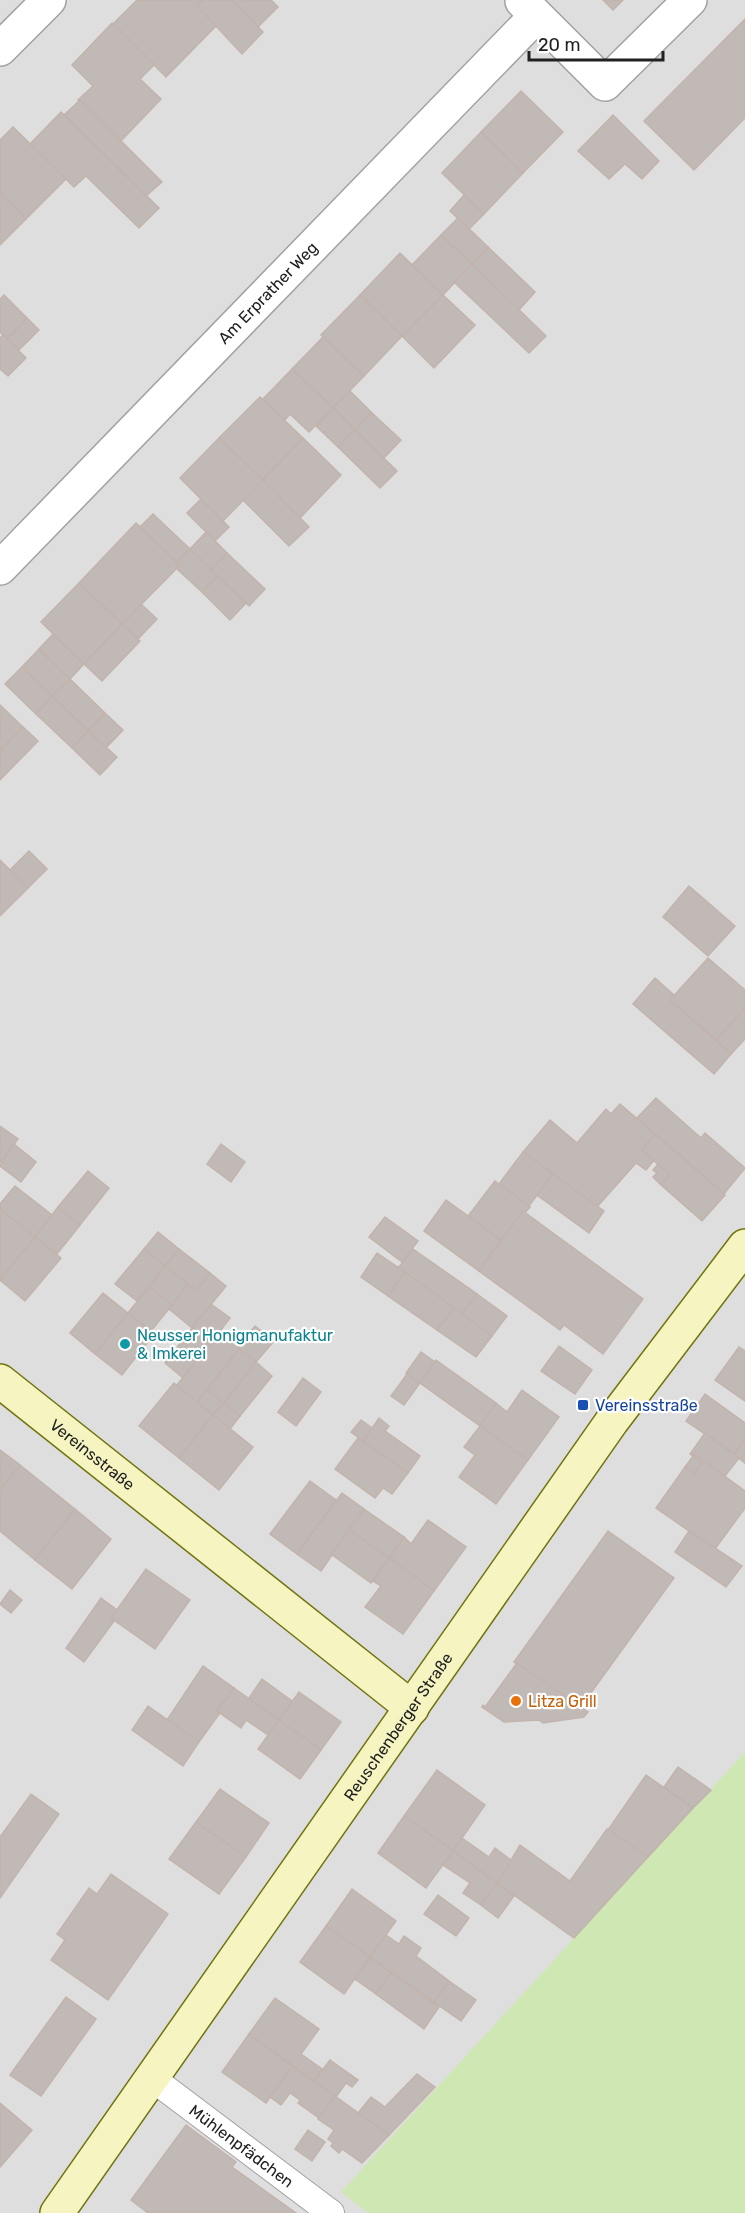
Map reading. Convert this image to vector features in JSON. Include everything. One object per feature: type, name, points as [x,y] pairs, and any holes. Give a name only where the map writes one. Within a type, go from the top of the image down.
[{"type":"main road","name":"Reuschenberger Straße","points":[[57,2213],[153,2079],[612,1420],[745,1246]]},
{"type":"main road","name":"Vereinsstraße","points":[[0,1381],[412,1708]]},
{"type":"street","points":[[0,49],[49,0]]},
{"type":"street","points":[[528,8],[605,84],[690,0]]},
{"type":"street","name":"Am Erprather Weg","points":[[0,568],[528,8]]},
{"type":"lane","name":"Mühlenpfädchen","points":[[153,2079],[331,2213]]},
{"type":"shaded area","points":[[0,0],[745,0],[745,2213],[0,2213]]},
{"type":"green space","points":[[745,1752],[745,2213],[368,2213],[341,2192]]},
{"type":"building","points":[[137,0],[202,0],[197,6],[217,25],[166,77],[113,24]]},
{"type":"building","points":[[202,0],[232,0],[263,32],[242,54],[197,6]]},
{"type":"building","points":[[232,0],[271,0],[278,7],[258,27]]},
{"type":"building","points":[[603,0],[623,0],[613,10]]},
{"type":"building","points":[[745,19],[745,118],[694,170],[644,121]]},
{"type":"building","points":[[112,23],[154,65],[140,79],[161,99],[121,141],[78,100],[93,86],[72,65]]},
{"type":"building","points":[[521,91],[563,132],[523,173],[481,132]]},
{"type":"building","points":[[80,100],[162,182],[146,196],[64,115]]},
{"type":"building","points":[[61,112],[159,208],[139,228],[86,176],[74,187],[30,144]]},
{"type":"building","points":[[613,115],[659,161],[642,179],[625,164],[609,179],[578,151]]},
{"type":"building","points":[[13,127],[66,179],[26,219],[0,193],[0,140]]},
{"type":"building","points":[[481,132],[523,173],[484,214],[442,173]]},
{"type":"building","points":[[0,193],[26,219],[0,245]]},
{"type":"building","points":[[464,195],[484,214],[469,229],[450,211]]},
{"type":"building","points":[[458,218],[488,247],[472,264],[441,235]]},
{"type":"building","points":[[441,235],[472,264],[443,295],[412,265]]},
{"type":"building","points":[[488,247],[535,292],[519,310],[472,264]]},
{"type":"building","points":[[400,253],[443,295],[402,336],[360,295]]},
{"type":"building","points":[[472,264],[546,336],[529,353],[454,282]]},
{"type":"building","points":[[4,295],[27,318],[7,339],[0,332],[0,299]]},
{"type":"building","points":[[360,295],[402,336],[364,376],[321,335]]},
{"type":"building","points":[[443,295],[475,325],[434,368],[402,336]]},
{"type":"building","points":[[27,318],[39,330],[19,350],[7,339]]},
{"type":"building","points":[[3,335],[26,358],[8,376],[0,369],[0,338]]},
{"type":"building","points":[[323,337],[364,376],[333,408],[292,369]]},
{"type":"building","points":[[292,369],[333,408],[309,432],[290,414],[285,420],[263,399]]},
{"type":"building","points":[[350,391],[372,413],[355,430],[333,408]]},
{"type":"building","points":[[260,397],[303,438],[263,480],[219,438]]},
{"type":"building","points":[[333,408],[355,430],[338,447],[316,426]]},
{"type":"building","points":[[372,413],[401,440],[384,458],[355,430]]},
{"type":"building","points":[[355,430],[397,471],[380,488],[338,447]]},
{"type":"building","points":[[219,438],[263,480],[223,521],[180,478]]},
{"type":"building","points":[[303,438],[341,475],[300,518],[263,480]]},
{"type":"building","points":[[263,480],[309,527],[289,546],[243,500]]},
{"type":"building","points":[[201,499],[229,527],[215,541],[187,513]]},
{"type":"building","points":[[153,514],[190,549],[176,562],[140,527]]},
{"type":"building","points":[[136,523],[180,565],[122,624],[79,583]]},
{"type":"building","points":[[206,532],[227,553],[211,570],[190,549]]},
{"type":"building","points":[[190,549],[217,576],[202,592],[176,568],[180,565],[176,562]]},
{"type":"building","points":[[227,553],[265,589],[249,606],[211,570]]},
{"type":"building","points":[[217,576],[246,603],[230,620],[202,592]]},
{"type":"building","points":[[79,583],[122,624],[84,664],[41,622]]},
{"type":"building","points":[[141,604],[157,619],[138,639],[122,624]]},
{"type":"building","points":[[122,624],[140,641],[102,681],[84,664]]},
{"type":"building","points":[[53,634],[84,664],[70,679],[39,649]]},
{"type":"building","points":[[39,649],[70,679],[52,696],[22,667]]},
{"type":"building","points":[[22,667],[52,696],[36,714],[5,684]]},
{"type":"building","points":[[70,679],[105,713],[88,731],[52,696]]},
{"type":"building","points":[[52,696],[88,731],[72,748],[36,714]]},
{"type":"building","points":[[0,705],[23,727],[0,751]]},
{"type":"building","points":[[105,713],[123,730],[106,748],[88,731]]},
{"type":"building","points":[[23,727],[38,741],[0,780],[0,751]]},
{"type":"building","points":[[88,731],[117,757],[100,775],[72,748]]},
{"type":"building","points":[[29,851],[47,869],[28,888],[10,870]]},
{"type":"building","points":[[0,860],[28,888],[0,916]]},
{"type":"building","points":[[689,886],[735,926],[708,956],[663,917]]},
{"type":"building","points":[[708,958],[745,990],[745,1008],[716,1040],[670,1000]]},
{"type":"building","points":[[655,978],[674,995],[670,1000],[731,1054],[714,1074],[633,1004]]},
{"type":"building","points":[[745,1008],[745,1039],[731,1054],[716,1040]]},
{"type":"building","points":[[656,1098],[701,1138],[705,1133],[745,1168],[724,1194],[637,1118]]},
{"type":"building","points":[[620,1104],[655,1134],[642,1150],[654,1160],[646,1170],[636,1163],[597,1207],[523,1152],[550,1120],[577,1143],[606,1109],[611,1114]]},
{"type":"building","points":[[0,1126],[18,1139],[0,1163]]},
{"type":"building","points":[[655,1134],[725,1195],[702,1221],[660,1184],[670,1175],[642,1150]]},
{"type":"building","points":[[14,1144],[36,1162],[21,1182],[0,1166]]},
{"type":"building","points":[[221,1144],[245,1162],[231,1182],[207,1164]]},
{"type":"building","points":[[523,1152],[553,1174],[529,1206],[499,1184]]},
{"type":"building","points":[[658,1164],[670,1175],[660,1184],[653,1177],[657,1173],[653,1170]]},
{"type":"building","points":[[88,1171],[109,1188],[80,1225],[58,1207]]},
{"type":"building","points":[[553,1174],[604,1211],[589,1233],[537,1195]]},
{"type":"building","points":[[495,1181],[530,1207],[501,1240],[468,1216]]},
{"type":"building","points":[[15,1186],[52,1215],[35,1237],[0,1209],[0,1204]]},
{"type":"building","points":[[446,1200],[501,1240],[479,1271],[424,1231]]},
{"type":"building","points":[[58,1207],[80,1225],[57,1254],[35,1237]]},
{"type":"building","points":[[0,1209],[35,1237],[0,1280]]},
{"type":"building","points":[[523,1211],[643,1299],[603,1354],[564,1325],[560,1330],[479,1271]]},
{"type":"building","points":[[385,1217],[418,1241],[402,1262],[369,1237]]},
{"type":"building","points":[[158,1232],[179,1249],[165,1266],[144,1249]]},
{"type":"building","points":[[35,1237],[61,1258],[25,1301],[0,1280]]},
{"type":"building","points":[[144,1249],[165,1266],[137,1301],[115,1284]]},
{"type":"building","points":[[179,1249],[210,1273],[196,1291],[165,1266]]},
{"type":"building","points":[[413,1249],[477,1294],[462,1314],[398,1268]]},
{"type":"building","points":[[377,1253],[405,1272],[388,1296],[361,1277]]},
{"type":"building","points":[[165,1266],[188,1284],[172,1305],[149,1287]]},
{"type":"building","points":[[405,1272],[454,1308],[437,1330],[388,1296]]},
{"type":"building","points":[[210,1273],[226,1286],[192,1328],[169,1309],[188,1284],[196,1291]]},
{"type":"building","points":[[149,1287],[172,1305],[151,1331],[128,1313]]},
{"type":"building","points":[[103,1293],[128,1313],[95,1354],[70,1333]]},
{"type":"building","points":[[477,1294],[507,1316],[492,1336],[462,1314]]},
{"type":"building","points":[[211,1304],[230,1318],[212,1342],[192,1328]]},
{"type":"building","points":[[454,1308],[492,1336],[476,1357],[437,1330]]},
{"type":"building","name":"Neusser Honigmanufaktur & Imkerei","points":[[128,1313],[154,1334],[122,1375],[95,1354]]},
{"type":"building","points":[[255,1326],[274,1341],[256,1362],[237,1348]]},
{"type":"building","points":[[192,1328],[212,1342],[183,1378],[165,1363]]},
{"type":"building","points":[[219,1333],[239,1349],[197,1402],[176,1386]]},
{"type":"building","points":[[559,1346],[592,1370],[575,1394],[541,1371]]},
{"type":"building","points":[[739,1347],[745,1351],[745,1401],[715,1380]]},
{"type":"building","points":[[239,1349],[256,1362],[224,1403],[207,1390]]},
{"type":"building","points":[[421,1352],[435,1362],[420,1383],[406,1373]]},
{"type":"building","points":[[436,1360],[496,1403],[480,1426],[420,1383]]},
{"type":"building","points":[[256,1362],[272,1376],[240,1416],[224,1403]]},
{"type":"building","points":[[407,1374],[420,1383],[404,1405],[391,1396]]},
{"type":"building","points":[[303,1378],[321,1392],[296,1426],[278,1412]]},
{"type":"building","points":[[174,1383],[213,1415],[179,1458],[139,1426]]},
{"type":"building","points":[[207,1390],[224,1403],[213,1415],[197,1402]]},
{"type":"building","points":[[522,1390],[559,1417],[528,1460],[480,1426],[496,1403],[507,1412]]},
{"type":"building","points":[[705,1394],[745,1423],[745,1439],[734,1454],[686,1421]]},
{"type":"building","points":[[224,1403],[240,1416],[230,1429],[213,1415]]},
{"type":"building","points":[[213,1415],[253,1447],[219,1490],[179,1458]]},
{"type":"building","points":[[379,1418],[389,1426],[385,1431],[420,1456],[408,1473],[363,1441]]},
{"type":"building","points":[[361,1420],[372,1428],[363,1441],[351,1432]]},
{"type":"building","points":[[480,1426],[528,1460],[496,1504],[459,1477],[475,1455],[464,1447]]},
{"type":"building","points":[[705,1433],[739,1458],[725,1476],[694,1454],[693,1456],[690,1454]]},
{"type":"building","points":[[358,1438],[408,1473],[392,1494],[383,1488],[375,1498],[335,1469]]},
{"type":"building","points":[[745,1439],[745,1463],[734,1454]]},
{"type":"building","points":[[0,1450],[20,1465],[0,1490]]},
{"type":"building","points":[[694,1454],[745,1491],[745,1508],[715,1549],[656,1508],[685,1467],[694,1473],[702,1463],[693,1456]]},
{"type":"building","points":[[693,1456],[702,1463],[694,1473],[685,1467]]},
{"type":"building","points":[[20,1465],[75,1509],[35,1560],[0,1531],[0,1490]]},
{"type":"building","points":[[310,1481],[336,1500],[297,1554],[270,1534]]},
{"type":"building","points":[[342,1493],[364,1509],[321,1571],[297,1554]]},
{"type":"building","points":[[75,1509],[111,1539],[72,1589],[35,1560]]},
{"type":"building","points":[[364,1509],[404,1537],[389,1558],[349,1530]]},
{"type":"building","points":[[428,1520],[466,1547],[434,1591],[389,1558],[404,1537],[411,1544]]},
{"type":"building","points":[[349,1530],[389,1558],[371,1583],[331,1554]]},
{"type":"building","points":[[608,1531],[674,1578],[580,1708],[514,1662]]},
{"type":"building","points":[[689,1531],[742,1566],[726,1587],[675,1552]]},
{"type":"building","points":[[389,1558],[434,1591],[403,1634],[365,1607],[381,1586],[373,1581]]},
{"type":"building","points":[[146,1569],[190,1600],[155,1649],[111,1618]]},
{"type":"building","points":[[10,1590],[22,1600],[11,1613],[0,1604]]},
{"type":"building","points":[[101,1598],[117,1610],[111,1618],[114,1621],[84,1662],[66,1648]]},
{"type":"building","points":[[517,1663],[588,1712],[584,1717],[543,1723],[539,1720],[504,1722],[482,1707],[483,1705],[485,1707]]},
{"type":"building","points":[[203,1666],[234,1688],[217,1711],[220,1713],[199,1742],[167,1720]]},
{"type":"building","points":[[262,1679],[292,1701],[279,1720],[249,1698]]},
{"type":"building","points":[[234,1688],[279,1720],[268,1735],[246,1720],[241,1728],[217,1711]]},
{"type":"building","points":[[299,1692],[341,1722],[321,1750],[279,1720]]},
{"type":"building","points":[[148,1706],[199,1742],[183,1766],[132,1730]]},
{"type":"building","points":[[279,1720],[321,1750],[300,1779],[258,1749]]},
{"type":"building","points":[[678,1767],[711,1790],[693,1808],[664,1787]]},
{"type":"building","points":[[437,1770],[485,1805],[453,1851],[404,1816]]},
{"type":"building","points":[[646,1775],[693,1808],[648,1857],[608,1830]]},
{"type":"building","points":[[220,1789],[269,1823],[246,1857],[196,1822]]},
{"type":"building","points":[[31,1794],[59,1814],[0,1898],[0,1837]]},
{"type":"building","points":[[404,1816],[453,1851],[426,1888],[378,1853]]},
{"type":"building","points":[[196,1822],[246,1857],[219,1894],[169,1859]]},
{"type":"building","points":[[607,1829],[648,1857],[574,1938],[497,1883],[520,1845],[570,1881]]},
{"type":"building","points":[[462,1838],[489,1857],[495,1848],[512,1861],[497,1883],[453,1851]]},
{"type":"building","points":[[453,1851],[497,1883],[481,1905],[463,1893],[470,1883],[443,1865]]},
{"type":"building","points":[[111,1874],[168,1914],[108,2000],[51,1960],[65,1940],[57,1934],[89,1888],[97,1894]]},
{"type":"building","points":[[497,1883],[514,1896],[498,1918],[481,1905]]},
{"type":"building","points":[[352,1889],[396,1921],[370,1957],[326,1926]]},
{"type":"building","points":[[438,1895],[469,1918],[456,1936],[424,1914]]},
{"type":"building","points":[[326,1926],[370,1957],[344,1994],[300,1962]]},
{"type":"building","points":[[386,1935],[399,1944],[404,1936],[421,1948],[416,1956],[449,1981],[434,2002],[370,1957]]},
{"type":"building","points":[[370,1957],[391,1973],[376,1994],[355,1979]]},
{"type":"building","points":[[391,1973],[439,2007],[424,2029],[376,1994]]},
{"type":"building","points":[[449,1981],[476,2000],[461,2021],[434,2002]]},
{"type":"building","points":[[66,1997],[96,2019],[41,2096],[10,2075]]},
{"type":"building","points":[[275,1998],[319,2029],[301,2054],[322,2069],[314,2081],[249,2034]]},
{"type":"building","points":[[249,2034],[292,2066],[266,2103],[222,2072]]},
{"type":"building","points":[[330,2060],[358,2080],[352,2087],[346,2083],[336,2097],[314,2081]]},
{"type":"building","points":[[292,2066],[335,2096],[319,2118],[298,2103],[300,2100],[290,2093],[281,2105],[270,2097]]},
{"type":"building","points":[[417,2074],[435,2087],[389,2135],[358,2113],[371,2097],[385,2107]]},
{"type":"building","points":[[335,2096],[389,2135],[362,2163],[342,2149],[339,2153],[331,2146],[333,2143],[328,2139],[334,2130],[318,2119]]},
{"type":"building","points":[[0,2103],[32,2130],[0,2167]]},
{"type":"building","points":[[186,2125],[236,2162],[232,2167],[296,2213],[148,2213],[131,2200]]},
{"type":"building","points":[[308,2130],[325,2142],[312,2161],[295,2149]]},
{"type":"place","name":"Neusser Honigmanufaktur & Imkerei","points":[[125,1344]]},
{"type":"place","name":"Vereinsstraße","points":[[583,1405]]},
{"type":"place","name":"Litza Grill","points":[[516,1701]]}]
